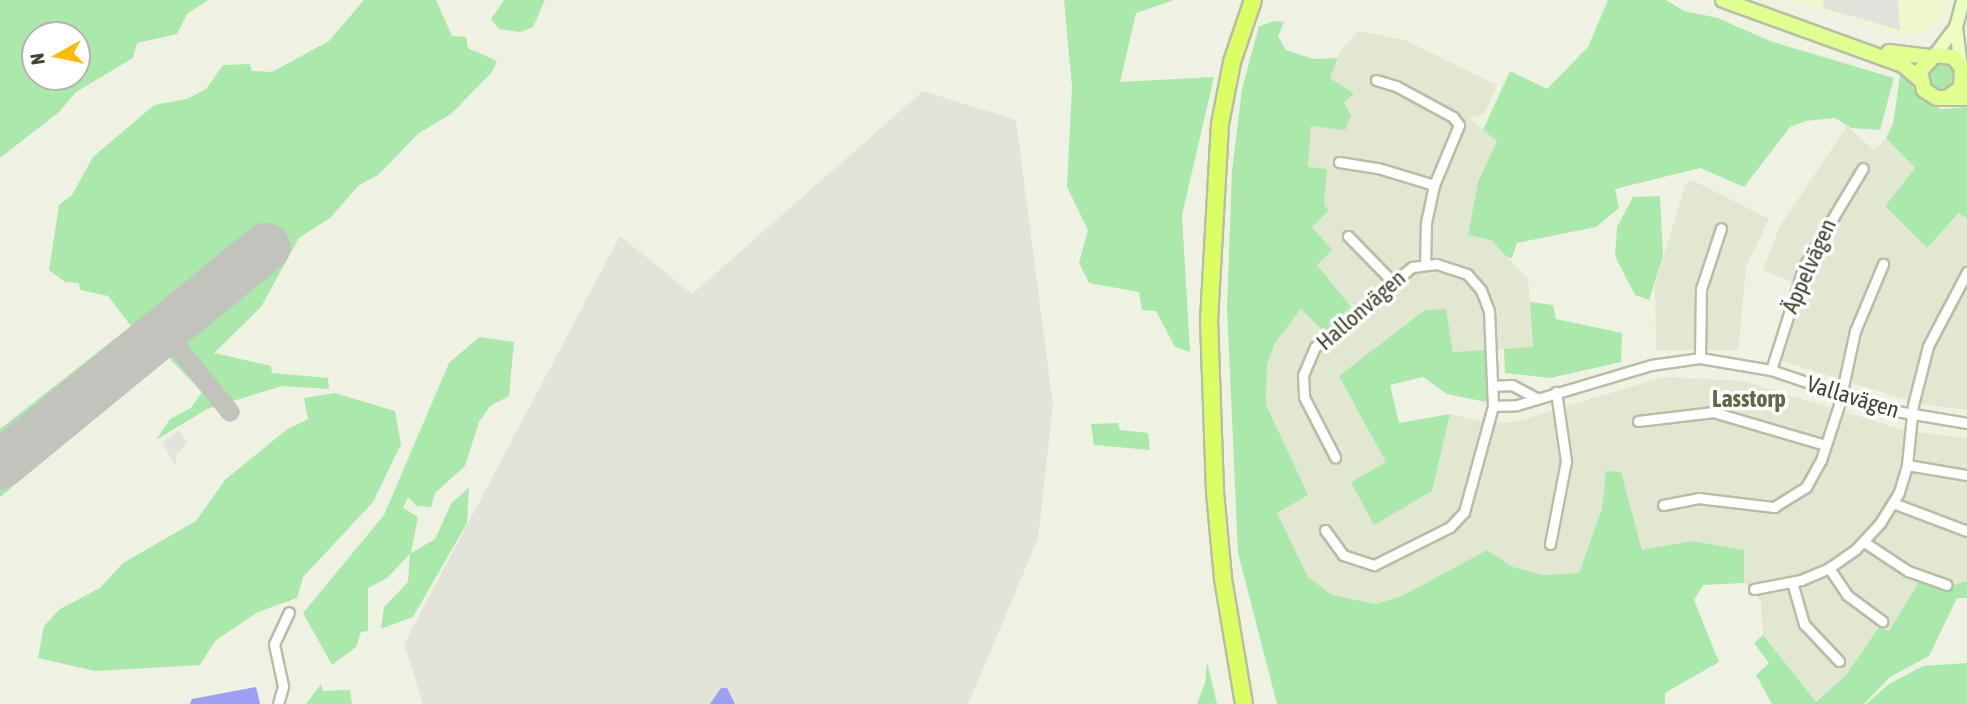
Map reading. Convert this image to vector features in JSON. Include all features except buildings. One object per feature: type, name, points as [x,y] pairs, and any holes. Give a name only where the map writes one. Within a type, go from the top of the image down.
[{"type":"highway","points":[[1244,704],[1220,541],[1209,321],[1220,124],[1232,62],[1253,0]]},
{"type":"main road","points":[[1723,0],[1903,65],[1920,80],[1930,95],[1967,98]]},
{"type":"main road","points":[[1850,47],[1932,56],[1948,55],[1964,68],[1961,88],[1947,98]]},
{"type":"main road","points":[[1920,80],[1921,68],[1932,56]]},
{"type":"street","points":[[1932,56],[1956,27],[1963,0]]},
{"type":"street","points":[[1956,27],[1964,68]]},
{"type":"street","points":[[1376,80],[1453,117],[1459,127],[1434,185],[1426,224],[1425,264]]},
{"type":"street","points":[[1339,162],[1378,168],[1434,185]]},
{"type":"street","name":"Äppelvägen","points":[[1771,370],[1804,266],[1863,168]]},
{"type":"street","points":[[1700,358],[1701,289],[1721,228]]},
{"type":"street","points":[[1348,236],[1391,280]]},
{"type":"street","name":"Hallonvägen","points":[[1325,530],[1343,555],[1374,565],[1450,527],[1472,493],[1493,406],[1491,327],[1481,290],[1457,269],[1425,264],[1391,280],[1323,339],[1305,364],[1307,406],[1335,457]]},
{"type":"street","points":[[1663,505],[1698,498],[1774,507],[1806,487],[1825,445],[1855,331],[1883,264]]},
{"type":"street","points":[[1755,589],[1792,582],[1829,568],[1864,542],[1893,503],[1907,465],[1912,415],[1928,345],[1967,272]]},
{"type":"street","name":"Vallavägen","points":[[1493,406],[1505,408],[1651,365],[1700,358],[1771,370],[1840,395],[1912,415],[1967,423]]},
{"type":"street","points":[[1493,386],[1513,386],[1536,398]]},
{"type":"street","points":[[1550,544],[1566,461],[1556,392]]},
{"type":"street","points":[[1637,421],[1713,412],[1825,445]]},
{"type":"street","points":[[1907,465],[1967,475]]},
{"type":"street","points":[[1893,503],[1967,531]]},
{"type":"street","points":[[1864,542],[1908,571],[1947,585]]},
{"type":"street","points":[[1829,568],[1847,595],[1882,621]]},
{"type":"street","points":[[1792,582],[1804,624],[1839,661]]},
{"type":"street","points":[[278,704],[283,686],[274,643],[289,612]]},
{"type":"shaded area","points":[[1789,0],[1947,0],[1944,13],[1928,31],[1904,35]]},
{"type":"shaded area","points":[[1824,0],[1898,0],[1900,30],[1823,8]]},
{"type":"shaded area","points":[[1358,31],[1405,40],[1497,85],[1484,114],[1469,118],[1497,141],[1478,182],[1469,235],[1491,240],[1528,279],[1533,348],[1453,352],[1446,309],[1339,376],[1432,491],[1450,414],[1487,423],[1515,422],[1664,377],[1743,381],[1907,431],[1967,438],[1967,581],[1943,588],[1919,582],[1889,632],[1879,627],[1846,675],[1815,702],[1763,635],[1761,601],[1744,583],[1744,550],[1692,541],[1642,550],[1621,473],[1606,471],[1602,509],[1579,573],[1542,575],[1513,567],[1487,550],[1402,596],[1376,604],[1332,595],[1308,577],[1277,513],[1278,434],[1266,405],[1267,364],[1275,343],[1302,308],[1317,265],[1311,227],[1324,205],[1327,170],[1308,168],[1311,126],[1354,94],[1330,78],[1341,51]]},
{"type":"shaded area","points":[[923,91],[1016,120],[1053,405],[1038,539],[968,704],[423,704],[404,644],[620,236],[692,294]]},
{"type":"shaded area","points":[[1847,126],[1874,150],[1886,138],[1915,168],[1885,206],[1927,248],[1960,213],[1967,220],[1967,410],[1920,404],[1779,360],[1801,286],[1763,270],[1780,226]]},
{"type":"shaded area","points":[[1692,180],[1769,219],[1746,267],[1738,350],[1656,350],[1655,284],[1686,183]]},
{"type":"shaded area","points":[[179,430],[187,442],[177,454],[175,465],[162,442]]},
{"type":"green space","points":[[0,0],[208,0],[187,14],[177,34],[137,43],[133,58],[91,83],[91,21],[21,21],[21,91],[78,91],[59,112],[0,158]]},
{"type":"green space","points":[[364,0],[436,0],[452,36],[466,37],[468,48],[497,61],[492,72],[451,114],[419,133],[378,175],[359,185],[330,218],[299,238],[261,307],[214,353],[271,366],[272,373],[328,378],[329,389],[282,386],[207,409],[156,440],[170,419],[191,408],[202,392],[169,358],[0,497],[0,429],[131,326],[108,296],[80,290],[79,283],[65,282],[49,270],[59,205],[72,195],[93,157],[154,105],[187,99],[206,89],[223,65],[250,64],[252,71],[272,72],[329,41]]},
{"type":"green space","points":[[504,0],[545,0],[533,27],[520,32],[499,29],[491,19]]},
{"type":"green space","points":[[1064,0],[1174,0],[1136,13],[1120,82],[1214,77],[1182,215],[1190,352],[1175,347],[1156,311],[1142,310],[1139,292],[1089,283],[1079,263],[1088,230],[1067,187],[1072,87]]},
{"type":"green space","points":[[1608,0],[1666,0],[1684,11],[1718,18],[1770,41],[1894,78],[1880,130],[1851,128],[1835,118],[1805,121],[1790,127],[1744,187],[1700,168],[1615,189],[1619,208],[1596,227],[1517,243],[1512,258],[1507,257],[1491,240],[1468,235],[1478,182],[1497,141],[1483,130],[1510,71],[1547,89],[1588,47]]},
{"type":"green space","points":[[1275,21],[1284,22],[1278,36],[1286,50],[1313,59],[1338,58],[1330,78],[1354,94],[1344,102],[1351,116],[1345,130],[1311,126],[1308,167],[1327,169],[1324,205],[1329,210],[1312,227],[1332,250],[1317,265],[1351,307],[1323,331],[1301,309],[1275,343],[1267,364],[1266,405],[1308,495],[1277,513],[1308,577],[1332,595],[1376,604],[1402,596],[1487,550],[1513,567],[1542,575],[1579,573],[1602,509],[1606,471],[1621,472],[1642,550],[1692,541],[1744,550],[1744,583],[1703,585],[1694,600],[1719,662],[1665,693],[1665,704],[1277,704],[1238,553],[1227,308],[1232,171],[1242,89],[1259,26]]},
{"type":"green space","points":[[1948,58],[1960,77],[1950,92],[1932,91],[1924,70],[1926,65]]},
{"type":"green space","points":[[1901,69],[1922,101],[1941,109],[1967,107],[1967,219],[1959,213],[1927,248],[1885,206],[1915,168],[1886,138],[1893,124]]},
{"type":"green space","points":[[1660,196],[1663,256],[1649,300],[1635,295],[1615,256],[1617,227],[1633,197]]},
{"type":"green space","points":[[1530,302],[1553,305],[1556,319],[1622,333],[1621,362],[1550,378],[1505,373],[1504,349],[1533,347]]},
{"type":"green space","points":[[1446,309],[1453,352],[1486,350],[1486,402],[1447,394],[1423,377],[1390,385],[1399,423],[1450,414],[1432,491],[1374,525],[1351,482],[1386,462],[1339,376],[1425,310]]},
{"type":"green space","points":[[479,337],[514,342],[509,396],[490,406],[479,422],[465,466],[435,493],[431,507],[417,506],[408,497],[403,508],[418,517],[411,553],[435,539],[451,504],[469,487],[467,523],[413,617],[381,629],[384,607],[408,582],[410,554],[387,578],[368,588],[368,631],[361,632],[356,647],[332,665],[303,613],[384,515],[449,363]]},
{"type":"green space","points":[[335,393],[395,411],[401,444],[373,502],[303,577],[297,598],[258,612],[215,641],[200,665],[95,671],[38,658],[44,626],[60,609],[100,588],[123,563],[196,521],[225,480],[286,430],[308,419],[304,398]]},
{"type":"green space","points":[[1118,423],[1120,430],[1148,433],[1150,450],[1094,445],[1091,424]]},
{"type":"green space","points":[[1967,581],[1967,598],[1957,598],[1929,656],[1890,677],[1864,704],[1772,704],[1756,675],[1769,663],[1754,643],[1763,635],[1816,702],[1846,675],[1879,627],[1889,631],[1919,582],[1943,588]]},
{"type":"green space","points":[[1207,662],[1217,704],[1197,704],[1205,683]]},
{"type":"green space","points":[[1967,663],[1967,704],[1866,704],[1889,684],[1923,666]]},
{"type":"green space","points":[[321,684],[323,691],[350,690],[352,704],[306,704]]},
{"type":"water","points":[[256,687],[260,704],[190,704],[192,699]]},
{"type":"water","points":[[721,688],[727,688],[735,704],[710,704]]},
{"type":"taxiway","points":[[178,348],[230,412]]},
{"type":"runway","points":[[0,464],[265,247]]},
{"type":"district","name":"Lasstorp","points":[[1749,399]]}]
